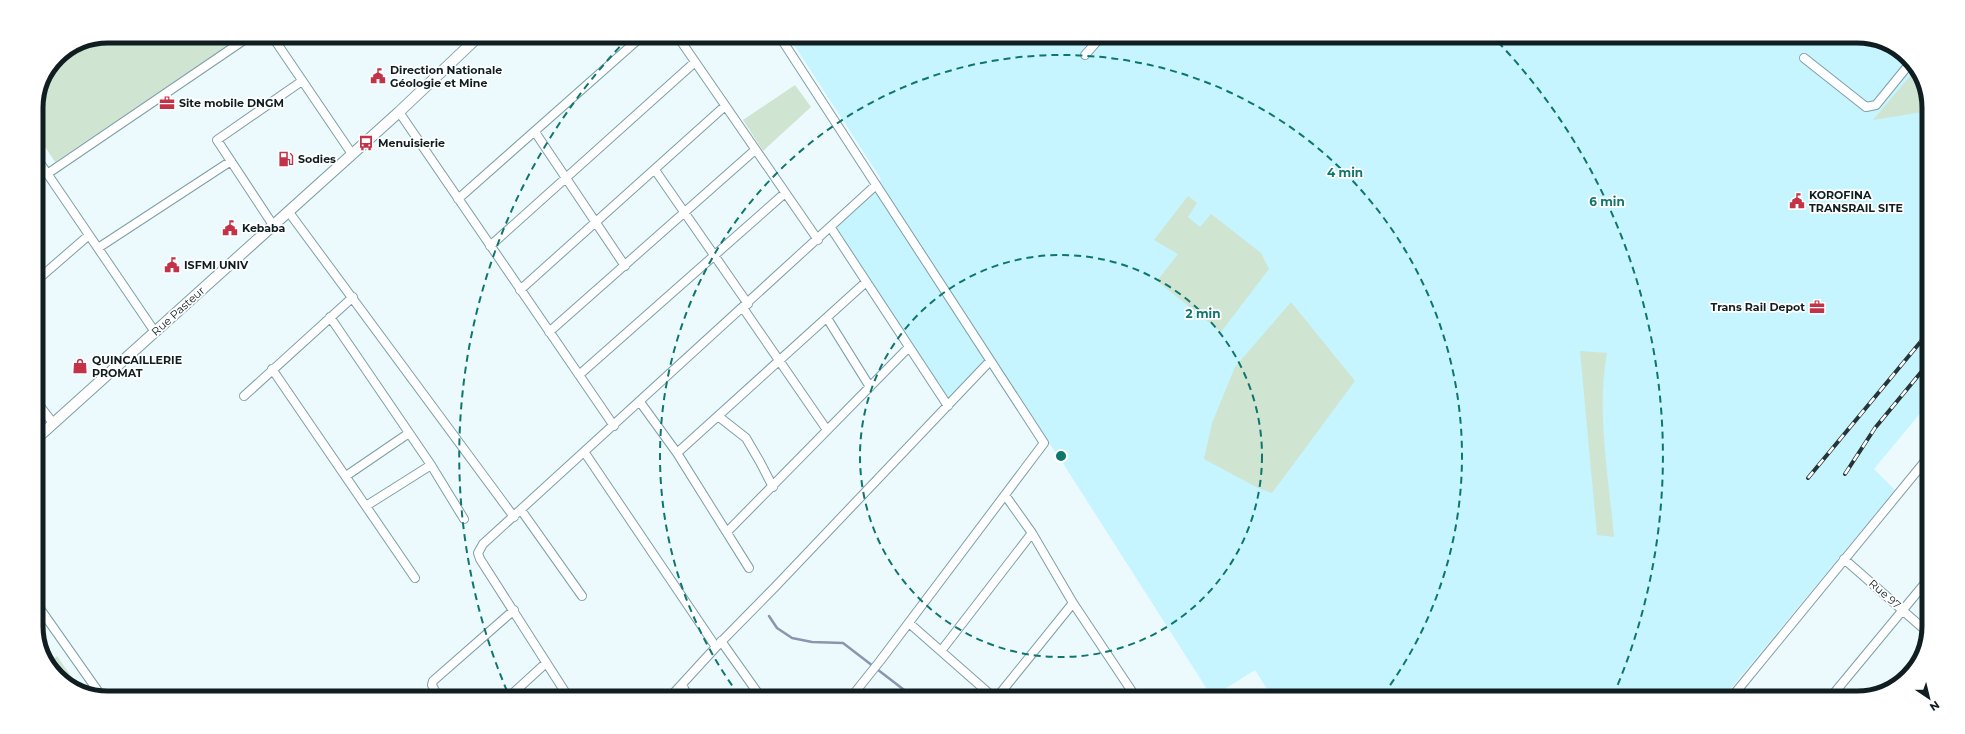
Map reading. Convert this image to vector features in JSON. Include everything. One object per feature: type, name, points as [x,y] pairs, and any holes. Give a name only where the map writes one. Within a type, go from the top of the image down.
[{"type":"main road","name":"Rue Pasteur","points":[[43,432],[352,154],[472,43]]},
{"type":"street","points":[[47,174],[240,43]]},
{"type":"street","points":[[277,43],[352,154]]},
{"type":"street","points":[[458,200],[634,43]]},
{"type":"street","points":[[682,43],[818,240]]},
{"type":"street","points":[[784,43],[1044,443],[880,662],[856,691]]},
{"type":"street","points":[[1086,55],[1096,43]]},
{"type":"street","points":[[1804,58],[1866,107],[1876,105],[1907,66]]},
{"type":"street","points":[[490,246],[695,62]]},
{"type":"street","points":[[273,225],[217,140],[302,81]]},
{"type":"street","points":[[520,290],[725,106]]},
{"type":"street","points":[[398,112],[614,426]]},
{"type":"street","points":[[534,132],[625,266]]},
{"type":"street","points":[[549,332],[755,150]]},
{"type":"street","points":[[98,248],[231,161]]},
{"type":"street","points":[[43,168],[155,332]]},
{"type":"street","points":[[654,170],[714,256],[779,361],[827,430]]},
{"type":"street","points":[[564,691],[480,559],[478,553],[483,544],[818,240],[876,185]]},
{"type":"street","points":[[579,375],[785,193]]},
{"type":"street","points":[[288,211],[514,517]]},
{"type":"street","points":[[831,228],[948,406]]},
{"type":"street","points":[[43,274],[89,235]]},
{"type":"street","points":[[677,453],[866,282]]},
{"type":"street","points":[[244,396],[353,297]]},
{"type":"street","points":[[330,317],[431,464],[464,520]]},
{"type":"street","points":[[827,318],[870,387]]},
{"type":"street","points":[[727,532],[773,487],[909,347]]},
{"type":"street","points":[[677,691],[718,644],[990,361]]},
{"type":"street","points":[[272,369],[415,578]]},
{"type":"street","points":[[640,402],[677,453],[749,568]]},
{"type":"street","points":[[43,410],[53,423]]},
{"type":"street","points":[[718,416],[746,438],[773,487]]},
{"type":"street","points":[[346,476],[409,433]]},
{"type":"street","points":[[585,452],[718,644],[756,691]]},
{"type":"street","points":[[366,506],[431,464]]},
{"type":"street","points":[[1737,691],[1922,465]]},
{"type":"street","points":[[1005,495],[1032,534],[1073,603],[1132,691]]},
{"type":"street","points":[[521,510],[582,596]]},
{"type":"street","points":[[941,651],[1032,534]]},
{"type":"street","name":"Rue 97","points":[[1844,559],[1922,627]]},
{"type":"street","points":[[1836,691],[1922,587]]},
{"type":"street","points":[[1002,691],[1073,603]]},
{"type":"street","points":[[435,691],[432,685],[434,681],[514,610]]},
{"type":"street","points":[[43,613],[97,690]]},
{"type":"street","points":[[909,623],[986,691]]},
{"type":"street","points":[[515,691],[546,663]]},
{"type":"street","points":[[682,685],[685,691]]},
{"type":"shaded area","points":[[793,43],[1857,43],[1878,46],[1897,56],[1909,68],[1919,87],[1921,95],[1922,411],[1874,469],[1895,490],[1729,691],[1268,691],[1255,670],[1222,691],[1208,691],[1066,468],[993,359],[949,407],[830,225],[881,179]]},
{"type":"green space","points":[[108,43],[232,43],[55,162],[43,144],[44,95],[54,72],[62,62],[72,54],[95,44]]},
{"type":"green space","points":[[1912,74],[1919,87],[1922,112],[1873,120]]},
{"type":"green space","points":[[795,85],[811,107],[763,151],[743,120]]},
{"type":"green space","points":[[1188,196],[1197,203],[1188,217],[1200,227],[1211,214],[1261,253],[1269,269],[1221,332],[1157,281],[1178,254],[1154,240]]},
{"type":"green space","points":[[1291,302],[1355,381],[1272,493],[1258,488],[1204,459],[1212,423],[1235,367]]},
{"type":"green space","points":[[1580,351],[1607,353],[1604,375],[1603,421],[1604,445],[1614,537],[1597,535]]},
{"type":"green space","points":[[57,656],[75,682],[68,678],[56,666],[53,660]]},
{"type":"waterway","points":[[769,616],[777,628],[792,638],[812,642],[843,643],[905,691]]},
{"type":"railway","points":[[1808,478],[1922,340]]},
{"type":"railway","points":[[1845,474],[1875,428],[1922,371]]},
{"type":"place","name":"Direction Nationale Géologie et Mine","points":[[378,76]]},
{"type":"place","name":"Site mobile DNGM","points":[[167,103]]},
{"type":"place","name":"Menuisierie","points":[[366,143]]},
{"type":"place","name":"Sodies","points":[[286,159]]},
{"type":"place","name":"KOROFINA TRANSRAIL SITE","points":[[1797,201]]},
{"type":"place","name":"Kebaba","points":[[230,228]]},
{"type":"place","name":"ISFMI UNIV","points":[[172,265]]},
{"type":"place","name":"Trans Rail Depot","points":[[1817,307]]},
{"type":"place","name":"QUINCAILLERIE PROMAT","points":[[80,366]]}]
